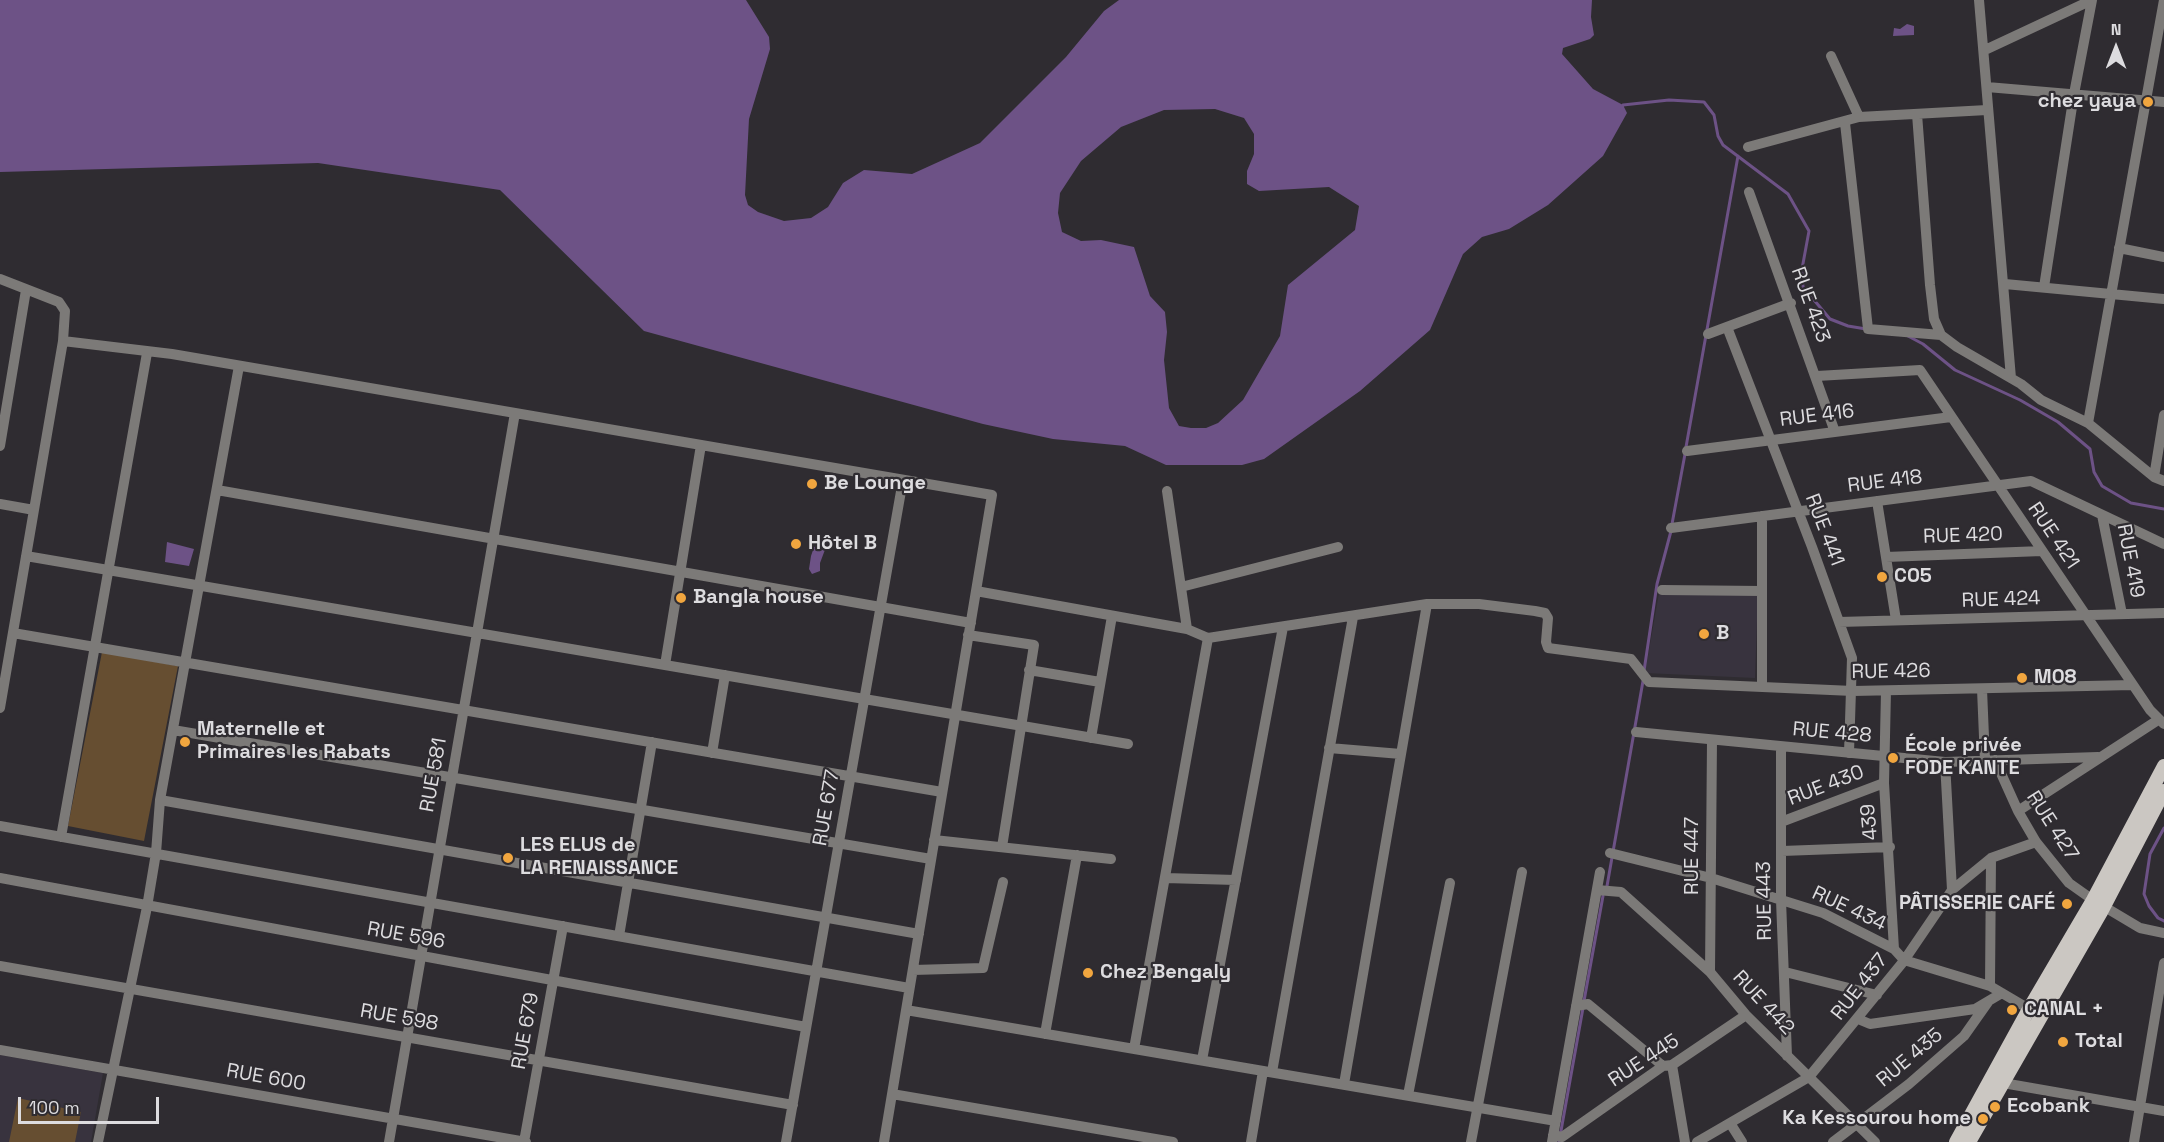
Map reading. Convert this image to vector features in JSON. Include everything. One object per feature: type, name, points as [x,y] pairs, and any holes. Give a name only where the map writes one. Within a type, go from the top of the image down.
[{"type":"main road","points":[[1969,1142],[2003,1083],[2098,903],[2164,766]]},
{"type":"main road","points":[[1956,1142],[2029,1009],[2098,903],[2164,791]]},
{"type":"street","points":[[1979,0],[2012,378]]},
{"type":"street","points":[[1985,50],[2092,0]]},
{"type":"street","points":[[2044,287],[2074,94],[2092,0]]},
{"type":"street","points":[[2088,423],[2163,0]]},
{"type":"street","points":[[1831,56],[1859,117]]},
{"type":"street","points":[[1987,87],[2164,102]]},
{"type":"street","points":[[1748,147],[1845,123],[1859,117],[1987,110]]},
{"type":"street","points":[[1917,114],[1930,285],[1934,319],[1941,334],[1957,347],[2012,378],[2041,400],[2088,423],[2159,479]]},
{"type":"street","points":[[1845,123],[1868,329],[1941,334]]},
{"type":"street","name":"RUE 423","points":[[1749,192],[1791,303],[1835,432]]},
{"type":"street","points":[[2119,248],[2164,257]]},
{"type":"street","points":[[0,279],[63,306],[66,311],[63,341],[0,708]]},
{"type":"street","points":[[2005,284],[2164,299]]},
{"type":"street","points":[[0,446],[26,290]]},
{"type":"street","points":[[1708,334],[1791,303]]},
{"type":"street","name":"RUE 441","points":[[1727,327],[1852,658],[1853,691],[1849,753]]},
{"type":"street","points":[[63,341],[147,353],[172,354],[992,495],[884,1142]]},
{"type":"street","points":[[61,837],[147,353]]},
{"type":"street","points":[[98,1142],[111,1069],[131,989],[147,907],[156,853],[160,800],[239,366]]},
{"type":"street","name":"RUE 421","points":[[1817,376],[1920,370],[2133,686],[2161,722]]},
{"type":"street","name":"RUE 581","points":[[389,1142],[515,413]]},
{"type":"street","points":[[2159,479],[2164,415]]},
{"type":"street","name":"RUE 416","points":[[1687,451],[1951,417]]},
{"type":"street","points":[[665,665],[701,445]]},
{"type":"street","name":"RUE 677","points":[[786,1142],[903,480]]},
{"type":"street","name":"RUE 418","points":[[1671,528],[2031,481],[2102,515]]},
{"type":"street","points":[[217,490],[970,623]]},
{"type":"street","points":[[1167,491],[1187,629]]},
{"type":"street","points":[[1877,501],[1896,621]]},
{"type":"street","points":[[0,504],[34,510]]},
{"type":"street","points":[[2102,515],[2164,544]]},
{"type":"street","name":"RUE 419","points":[[2102,515],[2122,614]]},
{"type":"street","points":[[1762,516],[1762,686]]},
{"type":"street","points":[[1181,587],[1338,547]]},
{"type":"street","name":"RUE 420","points":[[1886,557],[2042,551]]},
{"type":"street","points":[[26,556],[1128,744]]},
{"type":"street","points":[[1662,590],[1762,591]]},
{"type":"street","points":[[976,591],[1187,629],[1208,638],[1427,604],[1344,1084]]},
{"type":"street","name":"RUE 426","points":[[1427,604],[1479,604],[1545,613],[1548,648],[1631,659],[1648,682],[1853,691],[2133,686]]},
{"type":"street","name":"RUE 424","points":[[1839,622],[2164,613]]},
{"type":"street","points":[[1091,738],[1112,616]]},
{"type":"street","points":[[1251,1142],[1267,1071],[1353,617]]},
{"type":"street","points":[[1202,1060],[1283,627]]},
{"type":"street","points":[[13,633],[942,792]]},
{"type":"street","points":[[968,635],[1034,645],[1002,847]]},
{"type":"street","points":[[1134,1049],[1208,638]]},
{"type":"street","points":[[1029,670],[1100,682]]},
{"type":"street","points":[[712,753],[725,675]]},
{"type":"street","name":"RUE 427","points":[[1982,689],[1990,760],[2036,842],[2069,883],[2140,928],[2164,933]]},
{"type":"street","name":"439","points":[[1886,691],[1884,783],[1890,847],[1894,949]]},
{"type":"street","name":"RUE 428","points":[[2018,811],[2098,757],[2161,722]]},
{"type":"street","points":[[173,730],[931,859]]},
{"type":"street","name":"RUE 428","points":[[1635,732],[1945,762],[2098,757]]},
{"type":"street","name":"RUE 447","points":[[1710,972],[1712,740]]},
{"type":"street","points":[[619,936],[652,742]]},
{"type":"street","name":"RUE 443","points":[[1780,747],[1781,900],[1787,1056]]},
{"type":"street","points":[[1329,748],[1401,754]]},
{"type":"street","points":[[1945,762],[1952,890]]},
{"type":"street","name":"RUE 430","points":[[1781,822],[1884,783]]},
{"type":"street","points":[[160,800],[919,934]]},
{"type":"street","points":[[0,826],[909,988]]},
{"type":"street","points":[[934,840],[1111,860]]},
{"type":"street","name":"RUE 437","points":[[1697,1142],[1809,1077],[1904,960],[1952,890],[1991,858],[2036,842]]},
{"type":"street","points":[[1782,851],[1890,847]]},
{"type":"street","name":"RUE 434","points":[[1610,853],[1711,878],[1823,913],[1894,949],[1904,960]]},
{"type":"street","points":[[1045,1034],[1077,855]]},
{"type":"street","points":[[1990,986],[1991,858]]},
{"type":"street","points":[[1471,1142],[1522,872]]},
{"type":"street","points":[[1556,1137],[1556,1120],[1600,872]]},
{"type":"street","name":"RUE 596","points":[[0,878],[806,1027]]},
{"type":"street","points":[[1165,878],[1236,879]]},
{"type":"street","points":[[913,970],[983,968],[1003,882]]},
{"type":"street","points":[[1408,1095],[1450,883]]},
{"type":"street","name":"RUE 442","points":[[1597,890],[1621,892],[1710,972],[1746,1015],[1875,1142]]},
{"type":"street","name":"RUE 679","points":[[525,1142],[563,926]]},
{"type":"street","points":[[1904,960],[1990,986],[2029,1009]]},
{"type":"street","points":[[2134,1142],[2160,1022],[2164,963]]},
{"type":"street","name":"RUE 598","points":[[0,966],[793,1105]]},
{"type":"street","points":[[1785,972],[1877,995]]},
{"type":"street","name":"RUE 435","points":[[1834,1141],[1858,1124],[1964,1036],[1988,1002],[2002,993]]},
{"type":"street","points":[[1858,1019],[1870,1024],[1975,1010],[1988,1002]]},
{"type":"street","points":[[1576,1006],[1588,1004],[1668,1066],[1685,1142]]},
{"type":"street","points":[[906,1010],[1556,1120]]},
{"type":"street","name":"RUE 445","points":[[1556,1137],[1746,1015]]},
{"type":"street","name":"RUE 600","points":[[0,1050],[525,1142]]},
{"type":"street","points":[[2003,1083],[2164,1111]]},
{"type":"street","points":[[892,1094],[1173,1142]]},
{"type":"street","points":[[1730,1123],[1742,1142]]},
{"type":"shaded area","points":[[0,0],[746,0],[769,37],[770,49],[749,119],[745,195],[748,205],[758,212],[784,221],[811,218],[828,207],[843,183],[864,170],[912,174],[980,143],[1066,57],[1104,11],[1119,0],[1592,0],[1591,17],[1594,35],[1590,39],[1563,48],[1562,54],[1593,89],[1623,105],[1627,113],[1603,156],[1548,205],[1509,229],[1482,237],[1463,254],[1430,330],[1360,391],[1264,459],[1242,465],[1166,465],[1125,446],[1053,439],[983,424],[644,331],[500,190],[318,163],[0,172]],"holes":[[[1215,109],[1244,118],[1254,134],[1254,154],[1247,171],[1247,184],[1259,191],[1329,187],[1359,206],[1355,230],[1288,285],[1280,336],[1243,400],[1218,423],[1206,428],[1179,426],[1169,408],[1164,360],[1167,332],[1165,312],[1150,296],[1134,247],[1101,240],[1081,241],[1062,232],[1058,213],[1060,193],[1081,161],[1121,127],[1164,110]]]},
{"type":"shaded area","points":[[1907,24],[1914,26],[1914,35],[1893,36],[1894,28],[1900,29]]},
{"type":"shaded area","points":[[167,542],[194,549],[189,566],[165,562]]},
{"type":"shaded area","points":[[821,545],[826,547],[820,563],[820,571],[812,574],[809,569],[811,556],[814,547]]},
{"type":"shaded area","name":"B","points":[[1659,593],[1758,594],[1755,678],[1645,673]]},
{"type":"shaded area","points":[[102,652],[178,666],[144,841],[68,826]]},
{"type":"shaded area","points":[[0,1055],[103,1073],[91,1142],[0,1142]]},
{"type":"shaded area","points":[[18,1098],[81,1112],[75,1142],[9,1142]]},
{"type":"waterway","points":[[1622,108],[1623,105],[1669,100],[1704,102],[1714,115],[1718,136],[1723,145],[1788,194],[1809,231],[1802,269],[1803,287],[1830,319],[1848,326],[1866,329]]},
{"type":"waterway","points":[[1686,447],[1738,156]]},
{"type":"waterway","points":[[1908,336],[1923,344],[1955,370],[2020,400],[2058,422],[2090,449],[2094,472],[2102,486],[2131,503],[2164,509]]},
{"type":"waterway","points":[[1672,524],[1685,454]]},
{"type":"waterway","points":[[1644,671],[1657,584],[1671,531]]},
{"type":"waterway","points":[[1607,886],[1643,681]]},
{"type":"waterway","points":[[2164,828],[2150,854],[2144,894],[2149,906],[2158,918],[2164,921]]},
{"type":"waterway","points":[[1584,1001],[1603,896]]},
{"type":"waterway","points":[[1559,1142],[1583,1008]]},
{"type":"place","name":"chez yaya","points":[[2148,102]]},
{"type":"place","name":"Be Lounge","points":[[812,484]]},
{"type":"place","name":"Hôtel B","points":[[796,544]]},
{"type":"place","name":"C05","points":[[1882,577]]},
{"type":"place","name":"Bangla house","points":[[681,598]]},
{"type":"place","name":"B","points":[[1704,634]]},
{"type":"place","name":"M08","points":[[2022,678]]},
{"type":"place","name":"Maternelle et Primaires les Rabats","points":[[185,742]]},
{"type":"place","name":"École privée FODE KANTE","points":[[1893,758]]},
{"type":"place","name":"LES ELUS de LA RENAISSANCE","points":[[508,858]]},
{"type":"place","name":"PÂTISSERIE CAFÉ","points":[[2067,904]]},
{"type":"place","name":"Chez Bengaly","points":[[1088,973]]},
{"type":"place","name":"CANAL +","points":[[2012,1010]]},
{"type":"place","name":"Total","points":[[2063,1042]]},
{"type":"place","name":"Ecobank","points":[[1995,1107]]},
{"type":"place","name":"Ka Kessourou home","points":[[1983,1119]]}]
